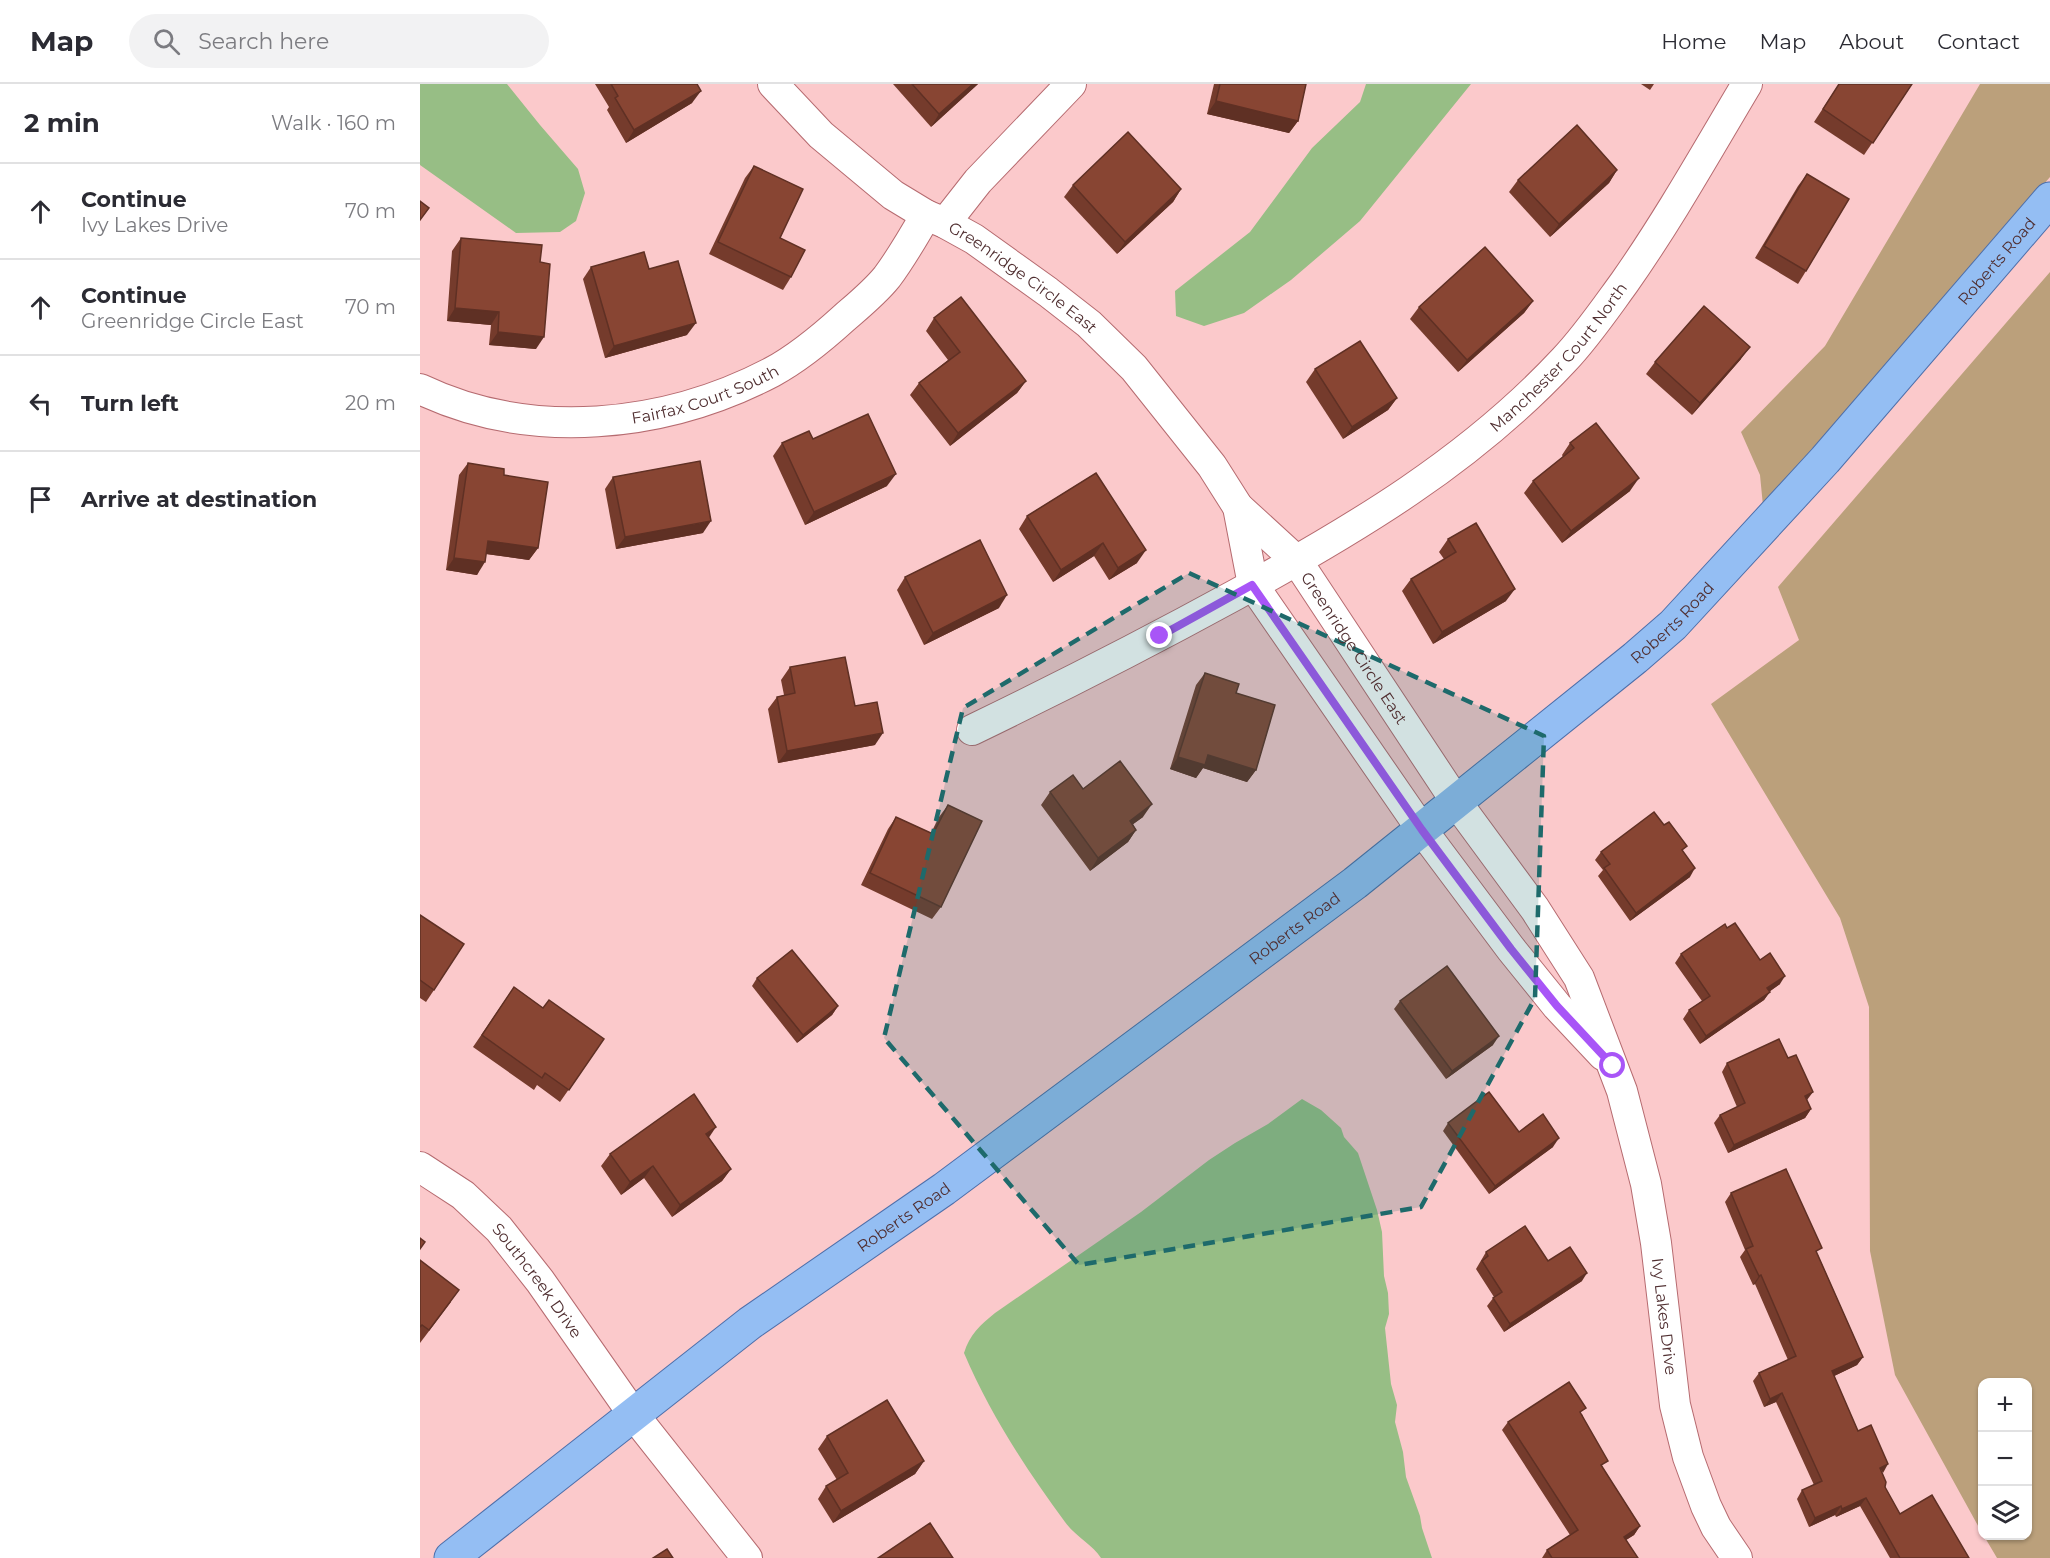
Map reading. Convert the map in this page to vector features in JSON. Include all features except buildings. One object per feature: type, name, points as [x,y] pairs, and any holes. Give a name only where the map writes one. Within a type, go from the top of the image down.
[{"type":"main road","name":"Roberts Road","points":[[451,1558],[750,1323],[954,1182],[1355,883],[1635,658],[1672,625],[1825,460],[2050,199]]},
{"type":"street","name":"Greenridge Circle East","points":[[773,84],[821,135],[893,195],[974,239],[1096,332],[1134,368],[1212,466],[1238,507],[1297,561],[1457,803]]},
{"type":"street","name":"Fairfax Court South","points":[[420,389],[476,410],[528,421],[552,423],[600,422],[648,416],[695,404],[741,387],[774,371],[817,342],[886,278],[908,248],[935,219],[978,181],[1071,84]]},
{"type":"street","name":"Manchester Court North","points":[[972,730],[1160,636],[1297,561],[1370,517],[1457,458],[1521,404],[1566,358],[1605,310],[1654,240],[1748,84]]},
{"type":"street","name":"Greenridge Circle East","points":[[1238,507],[1252,585],[1422,830]]},
{"type":"street","name":"Ivy Lakes Drive","points":[[1457,803],[1535,909],[1579,978],[1613,1066],[1630,1119],[1646,1184],[1656,1243],[1675,1405],[1688,1457],[1716,1527],[1737,1558]]},
{"type":"street","name":"Ivy Lakes Drive","points":[[1422,830],[1511,949],[1557,1006],[1613,1066]]},
{"type":"street","name":"Southcreek Drive","points":[[420,1167],[463,1195],[499,1229],[540,1281],[633,1414],[747,1558]]},
{"type":"highlighted area","points":[[1189,573],[1544,736],[1535,998],[1421,1207],[1079,1265],[884,1038],[963,708]]},
{"type":"shaded area","points":[[420,84],[507,84],[578,169],[585,193],[576,221],[560,232],[516,233],[420,165]]},
{"type":"shaded area","points":[[1366,84],[1471,84],[1360,221],[1291,280],[1244,313],[1204,326],[1176,316],[1175,291],[1250,232],[1312,148],[1360,102]]},
{"type":"shaded area","points":[[1980,84],[2050,84],[2050,177],[1763,506],[1760,475],[1741,432],[1825,346]]},
{"type":"shaded area","points":[[2050,272],[2050,1558],[1997,1558],[1986,1540],[2032,1540],[2032,1378],[1978,1378],[1978,1526],[1895,1375],[1870,1251],[1869,1007],[1840,918],[1711,704],[1799,640],[1778,587]]},
{"type":"shaded area","points":[[1302,1099],[1321,1110],[1341,1128],[1344,1137],[1358,1153],[1377,1210],[1382,1232],[1384,1276],[1388,1293],[1389,1314],[1385,1328],[1391,1384],[1397,1405],[1395,1422],[1403,1452],[1406,1477],[1432,1558],[1101,1558],[1065,1522],[1036,1482],[985,1398],[964,1353],[966,1346],[976,1330],[995,1313],[1141,1212],[1209,1160],[1268,1124]]},
{"type":"route","points":[[1160,636],[1252,585],[1422,830],[1511,949],[1557,1006],[1613,1066]]}]
